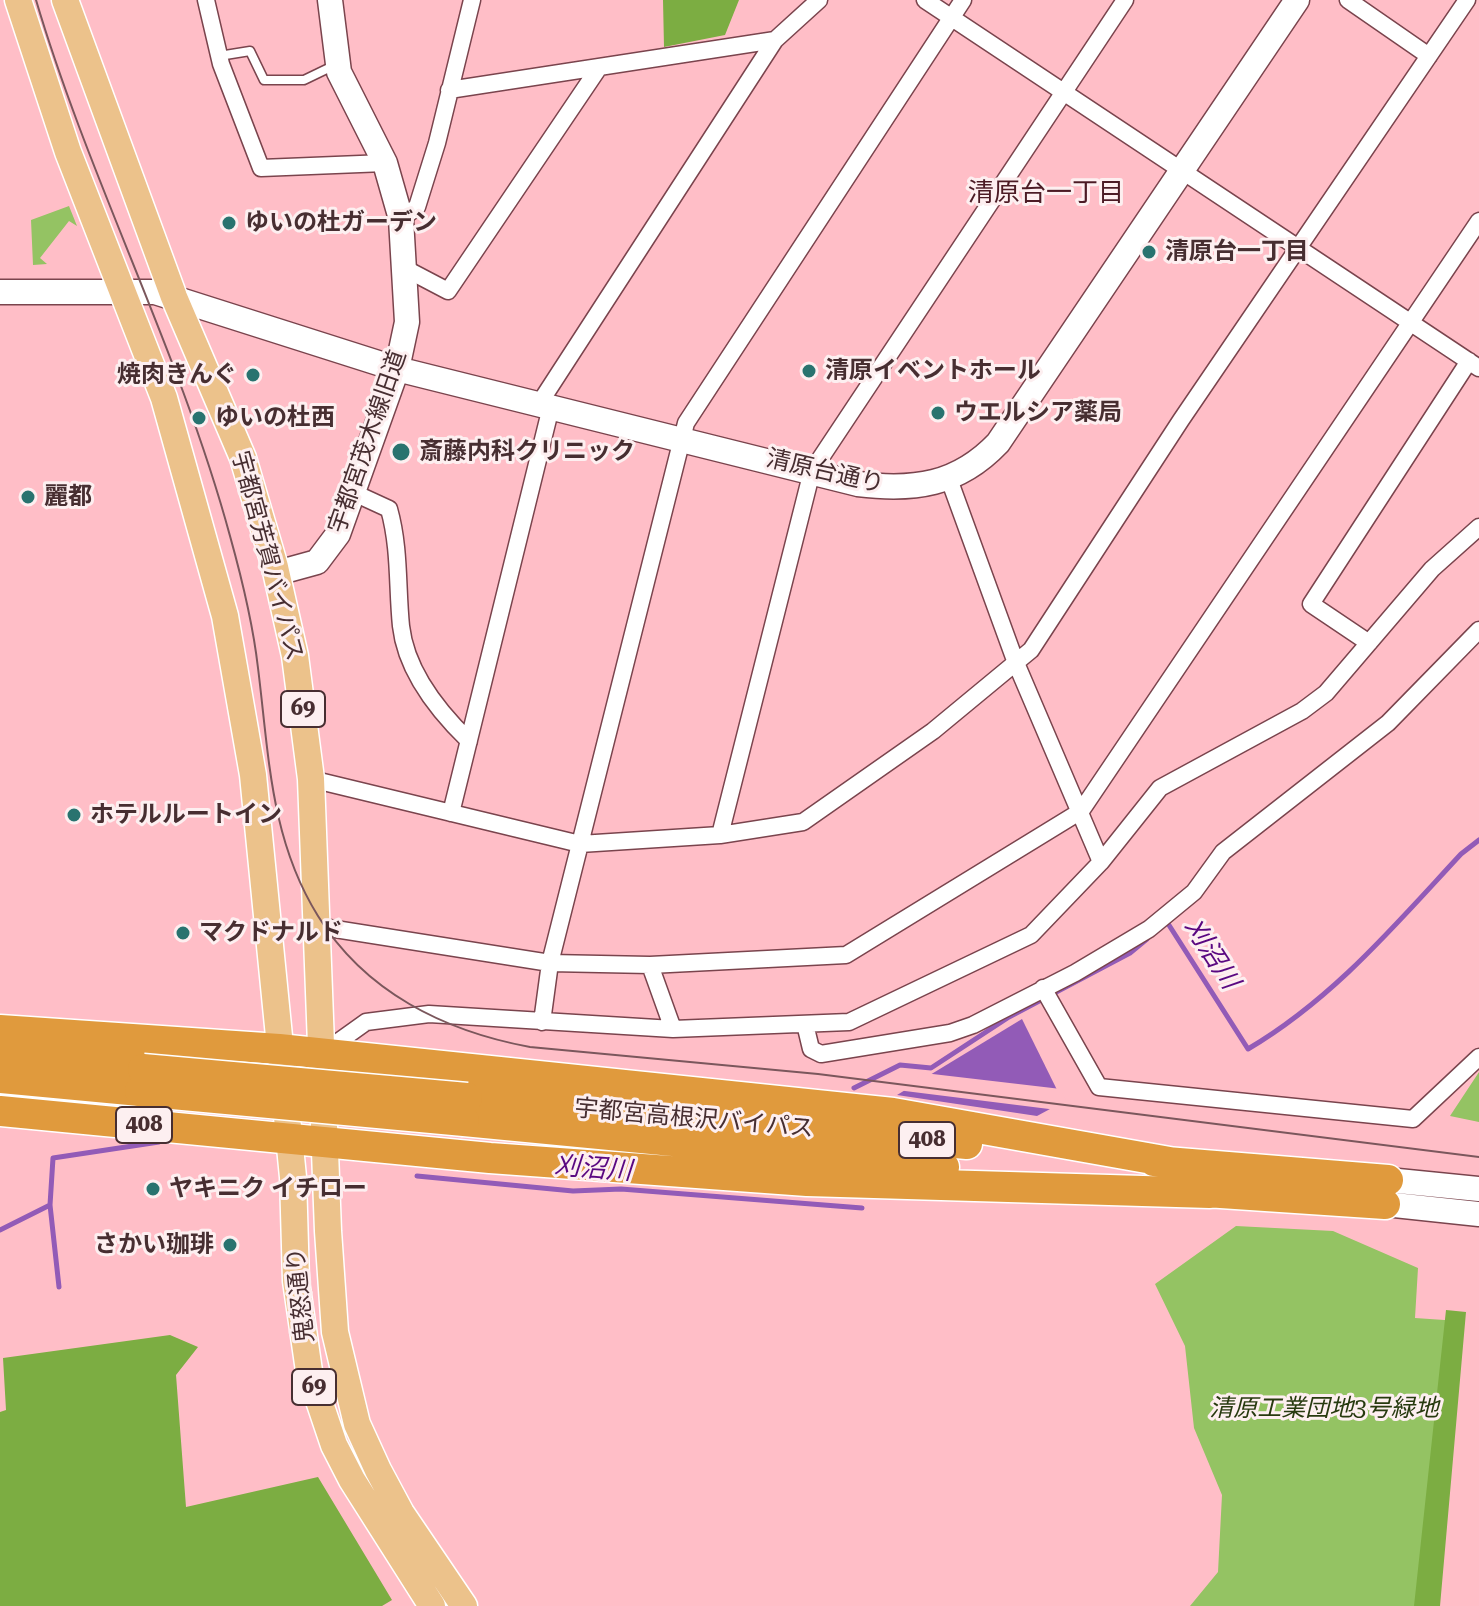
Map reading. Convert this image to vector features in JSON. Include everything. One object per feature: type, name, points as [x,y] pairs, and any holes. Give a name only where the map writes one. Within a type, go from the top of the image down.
[{"type":"highway","name":"408","points":[[0,1030],[279,1049],[893,1113],[1175,1163]]},
{"type":"highway","name":"宇都宮高根沢バイパス","points":[[0,1056],[141,1080],[465,1110],[1175,1163],[1386,1192]]},
{"type":"highway","name":"宇都宮高根沢バイパス","points":[[0,1078],[141,1080]]},
{"type":"highway","name":"宇都宮高根沢バイパス","points":[[465,1110],[1210,1193],[1386,1192]]},
{"type":"highway","name":"408","points":[[0,1111],[325,1143],[807,1181],[1210,1193]]},
{"type":"main road","name":"69","points":[[18,0],[63,139],[160,386],[187,475],[234,659],[253,775],[279,1049]]},
{"type":"main road","name":"宇都宮芳賀バイパス","points":[[65,0],[174,297],[235,437],[277,573],[295,656],[311,779],[325,1143]]},
{"type":"main road","name":"鬼怒通り","points":[[279,1049],[289,1139],[296,1281],[309,1371],[334,1445],[365,1503],[432,1606]]},
{"type":"main road","name":"鬼怒通り","points":[[325,1143],[335,1332],[357,1424],[401,1513],[464,1606]]},
{"type":"street","points":[[206,0],[219,56],[261,168],[385,163]]},
{"type":"street","name":"宇都宮茂木線旧道","points":[[277,573],[317,562],[327,554],[338,534],[397,369],[407,322],[401,219],[385,163],[350,96],[338,64],[330,0]]},
{"type":"street","points":[[401,219],[417,207],[472,0]]},
{"type":"street","points":[[451,813],[545,406],[775,40],[819,0]]},
{"type":"street","points":[[925,0],[1474,365],[1311,604],[1369,643]]},
{"type":"street","points":[[542,1022],[550,963],[682,438],[693,409],[963,0]]},
{"type":"street","points":[[720,835],[812,471],[1125,0]]},
{"type":"street","name":"清原台通り","points":[[0,292],[123,291],[174,297],[397,369],[545,406],[888,488],[930,485],[949,479],[985,457],[998,443],[1297,0]]},
{"type":"street","points":[[1348,0],[1429,56]]},
{"type":"street","points":[[311,779],[580,844],[720,835],[803,822],[933,731],[1031,650],[1467,0]]},
{"type":"street","points":[[449,90],[775,40]]},
{"type":"street","points":[[406,269],[448,291],[598,69]]},
{"type":"street","points":[[316,926],[550,963],[650,965],[846,955],[1081,811],[1479,221]]},
{"type":"street","points":[[949,479],[1016,663],[1101,862]]},
{"type":"street","points":[[352,492],[389,509],[396,533],[401,629],[406,649],[441,714],[469,741]]},
{"type":"street","points":[[322,1053],[366,1022],[429,1014],[673,1029],[849,1022],[1031,935],[1101,862],[1160,788],[1302,711],[1326,693],[1432,569],[1479,527]]},
{"type":"street","points":[[805,1024],[811,1049],[831,1054],[950,1033],[1047,995],[1149,929],[1194,892],[1223,852],[1388,723],[1479,630]]},
{"type":"street","points":[[650,965],[673,1029]]},
{"type":"street","points":[[1047,995],[1099,1087],[1413,1119],[1479,1057]]},
{"type":"street","points":[[1386,1192],[1479,1189]]},
{"type":"street","points":[[1386,1192],[1479,1214]]},
{"type":"lane","points":[[219,56],[250,51],[264,80],[304,80],[338,64]]},
{"type":"green space","points":[[663,0],[739,0],[725,35],[664,47]]},
{"type":"green space","points":[[69,206],[77,226],[69,221],[40,258],[47,264],[33,265],[31,220]]},
{"type":"green space","points":[[1479,1072],[1479,1122],[1450,1116]]},
{"type":"green space","name":"清原工業団地3号緑地","points":[[1236,1226],[1333,1231],[1418,1268],[1415,1318],[1459,1321],[1433,1606],[1190,1606],[1218,1572],[1222,1495],[1194,1428],[1185,1346],[1155,1284]]},
{"type":"green space","points":[[1446,1310],[1466,1312],[1440,1606],[1414,1606]]},
{"type":"green space","points":[[170,1335],[198,1347],[176,1375],[186,1507],[318,1477],[392,1600],[382,1606],[0,1606],[0,1412],[6,1410],[3,1358]]},
{"type":"shaded area","points":[[1022,1019],[1063,1102],[1037,1116],[897,1095]]},
{"type":"pier","points":[[924,1073],[1061,1089],[1067,1102],[1057,1110],[897,1090]]},
{"type":"waterway","name":"刈沼川","points":[[1167,922],[1248,1049],[1279,1029],[1335,984],[1387,934],[1461,854],[1479,840]]},
{"type":"waterway","name":"刈沼川","points":[[854,1088],[900,1065],[931,1068],[1009,1017],[1130,953],[1147,939]]},
{"type":"waterway","name":"刈沼川","points":[[59,1287],[50,1205],[53,1158],[159,1142]]},
{"type":"waterway","name":"刈沼川","points":[[417,1176],[573,1191],[621,1189],[862,1208]]},
{"type":"waterway","points":[[0,1230],[50,1205]]},
{"type":"tram line","points":[[36,0],[82,135],[210,468],[250,618],[274,796],[290,857],[302,887],[337,943],[383,987],[438,1019],[498,1040],[530,1047],[818,1074],[1479,1157]]},
{"type":"place","name":"ゆいの杜ガーデン","points":[[229,223]]},
{"type":"place","name":"清原台一丁目","points":[[1149,252]]},
{"type":"place","name":"清原イベントホール","points":[[809,371]]},
{"type":"place","name":"焼肉きんぐ","points":[[253,375]]},
{"type":"place","name":"ウエルシア薬局","points":[[938,413]]},
{"type":"place","name":"ゆいの杜西","points":[[199,418]]},
{"type":"place","name":"斎藤内科クリニック","points":[[401,452]]},
{"type":"place","name":"麗都","points":[[28,497]]},
{"type":"place","name":"ホテルルートイン","points":[[74,815]]},
{"type":"place","name":"マクドナルド","points":[[183,933]]},
{"type":"place","name":"ヤキニク イチロー","points":[[153,1189]]},
{"type":"place","name":"さかい珈琲","points":[[230,1245]]},
{"type":"district","name":"清原台一丁目","points":[[1046,193]]}]
